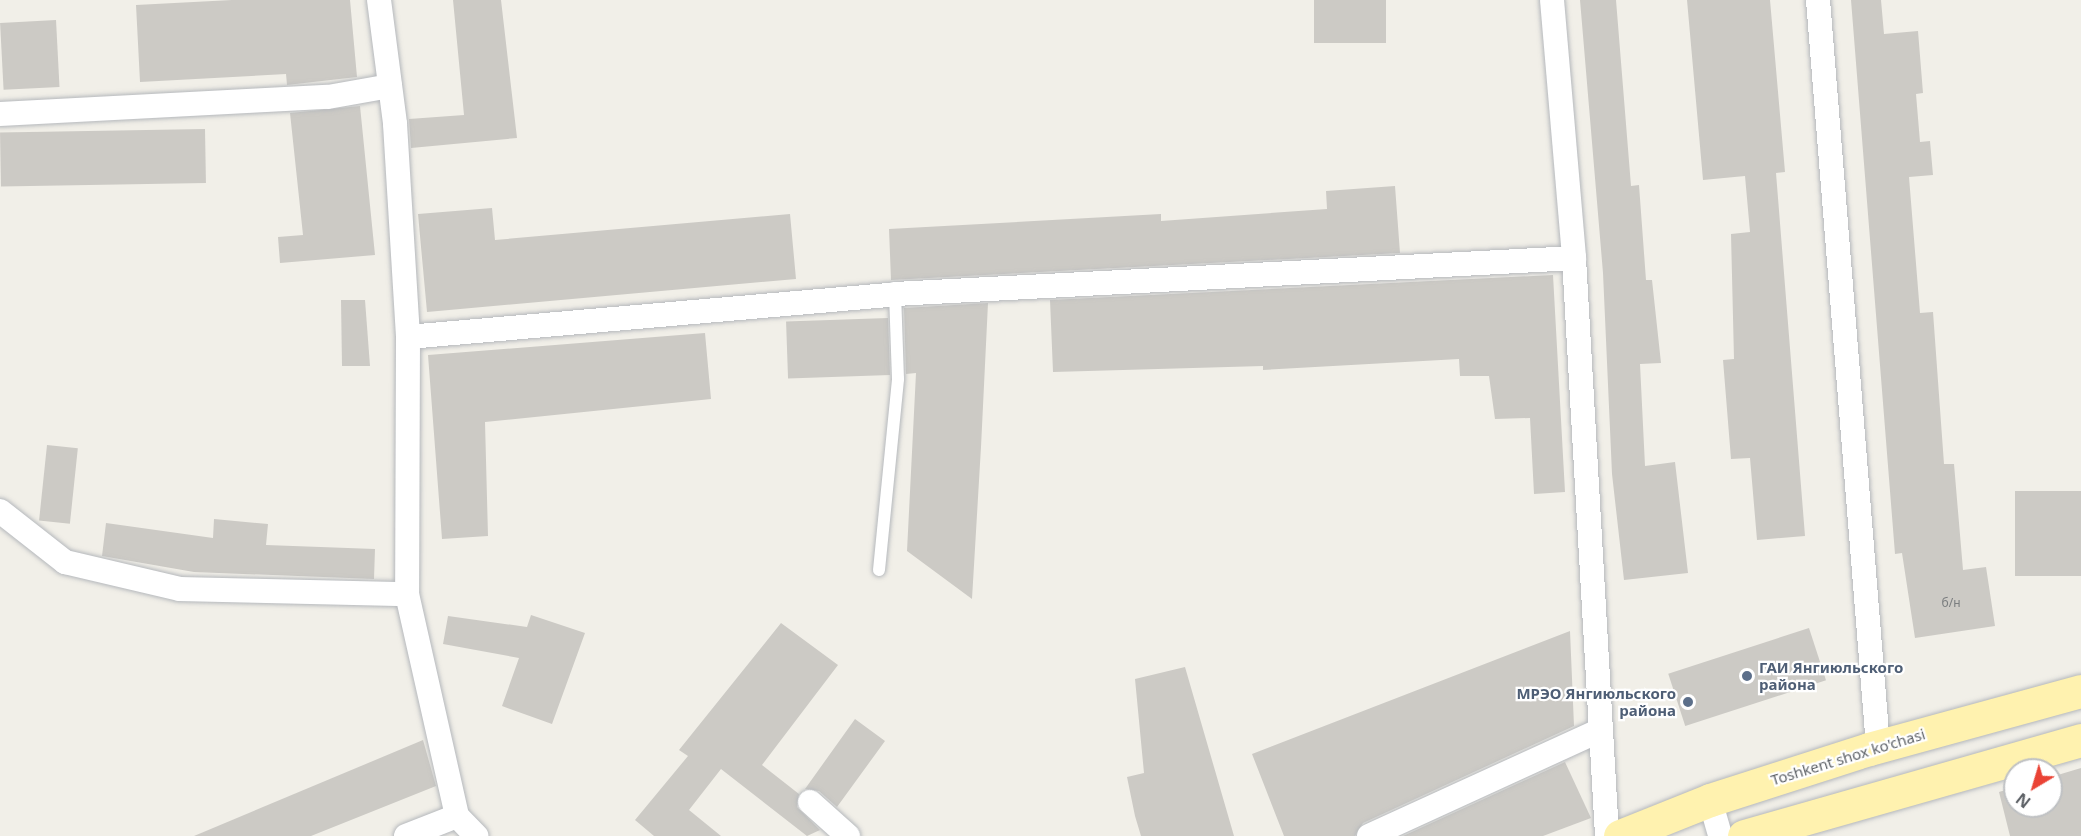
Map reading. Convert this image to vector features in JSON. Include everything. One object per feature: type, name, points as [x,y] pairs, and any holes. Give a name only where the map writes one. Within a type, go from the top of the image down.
[{"type":"main road","name":"Toshkent shox ko'chasi","points":[[1620,836],[1710,800],[1878,746],[2081,691]]},
{"type":"main road","points":[[1744,836],[2081,740]]},
{"type":"street","points":[[379,0],[390,86],[408,337],[408,594],[457,816],[476,836]]},
{"type":"street","points":[[1552,0],[1574,258],[1607,836]]},
{"type":"street","points":[[1818,0],[1878,746]]},
{"type":"street","points":[[0,114],[328,97],[390,86]]},
{"type":"street","points":[[408,337],[895,294],[1574,258]]},
{"type":"street","points":[[0,511],[65,562],[180,589],[408,594]]},
{"type":"street","points":[[1369,836],[1601,730]]},
{"type":"street","points":[[1710,800],[1720,836]]},
{"type":"street","points":[[810,802],[848,836]]},
{"type":"street","points":[[406,836],[457,816]]},
{"type":"lane","points":[[879,570],[898,379],[895,294]]},
{"type":"building","points":[[232,0],[350,0],[357,77],[287,85],[286,74],[140,82],[136,5]]},
{"type":"building","points":[[453,0],[501,0],[517,138],[411,148],[409,119],[464,115]]},
{"type":"building","points":[[1314,0],[1386,0],[1386,43],[1314,43]]},
{"type":"building","points":[[1580,0],[1616,0],[1631,186],[1639,185],[1646,280],[1652,280],[1661,363],[1640,364],[1645,466],[1675,462],[1688,573],[1624,580],[1612,474],[1603,273]]},
{"type":"building","points":[[1687,0],[1770,0],[1785,172],[1776,173],[1805,536],[1757,540],[1750,458],[1731,459],[1723,360],[1734,359],[1731,234],[1750,232],[1745,176],[1703,180]]},
{"type":"building","points":[[1851,0],[1881,0],[1884,34],[1918,31],[1923,93],[1916,94],[1920,142],[1930,141],[1933,175],[1909,177],[1920,313],[1933,312],[1944,464],[1954,464],[1963,570],[1986,567],[1995,626],[1915,638],[1902,553],[1895,554]]},
{"type":"building","points":[[56,20],[60,87],[4,90],[0,23]]},
{"type":"building","points":[[360,106],[375,255],[280,263],[278,237],[303,235],[290,113]]},
{"type":"building","points":[[205,129],[206,183],[1,187],[0,133]]},
{"type":"building","points":[[1395,186],[1400,253],[891,280],[889,229],[1161,214],[1161,221],[1327,209],[1326,191]]},
{"type":"building","points":[[492,208],[495,240],[790,214],[796,279],[427,312],[418,214]]},
{"type":"building","points":[[1553,275],[1565,492],[1534,494],[1530,418],[1495,419],[1489,376],[1460,376],[1459,359],[1263,370],[1263,366],[1053,372],[1050,300]]},
{"type":"building","points":[[341,300],[365,300],[370,366],[342,366]]},
{"type":"building","points":[[988,303],[972,599],[907,551],[916,373],[906,374],[904,308]]},
{"type":"building","points":[[888,318],[890,375],[788,379],[786,322]]},
{"type":"building","points":[[705,333],[711,399],[485,422],[488,536],[442,539],[428,355]]},
{"type":"building","points":[[47,445],[78,448],[70,524],[39,521]]},
{"type":"building","points":[[2015,491],[2081,491],[2081,576],[2015,576]]},
{"type":"building","points":[[214,519],[268,524],[266,545],[375,549],[374,579],[194,572],[102,556],[106,523],[213,538]]},
{"type":"building","points":[[531,615],[585,633],[552,724],[502,706],[519,658],[443,644],[448,616],[527,627]]},
{"type":"building","points":[[781,623],[838,665],[762,765],[799,794],[797,807],[820,830],[807,836],[721,769],[689,810],[721,836],[654,836],[635,820],[688,756],[679,750]]},
{"type":"building","name":"ГАИ Янгиюльского района","points":[[1809,628],[1826,680],[1685,726],[1668,674]]},
{"type":"building","points":[[1570,631],[1574,726],[1363,823],[1355,836],[1284,836],[1252,754]]},
{"type":"building","points":[[1185,667],[1234,836],[1141,836],[1135,816],[1127,777],[1144,773],[1135,679]]},
{"type":"building","points":[[855,719],[885,741],[837,807],[819,791],[805,789]]},
{"type":"building","points":[[423,740],[436,786],[311,836],[194,836]]},
{"type":"building","points":[[1565,762],[1591,818],[1543,836],[1403,836]]},
{"type":"building","points":[[2081,768],[2081,836],[2010,836],[2006,818],[2063,818],[2063,773]]},
{"type":"building","points":[[2003,791],[2003,808],[1999,792]]},
{"type":"place","name":"ГАИ Янгиюльского района","points":[[1747,676]]},
{"type":"place","name":"МРЭО Янгиюльского района","points":[[1688,702]]}]
